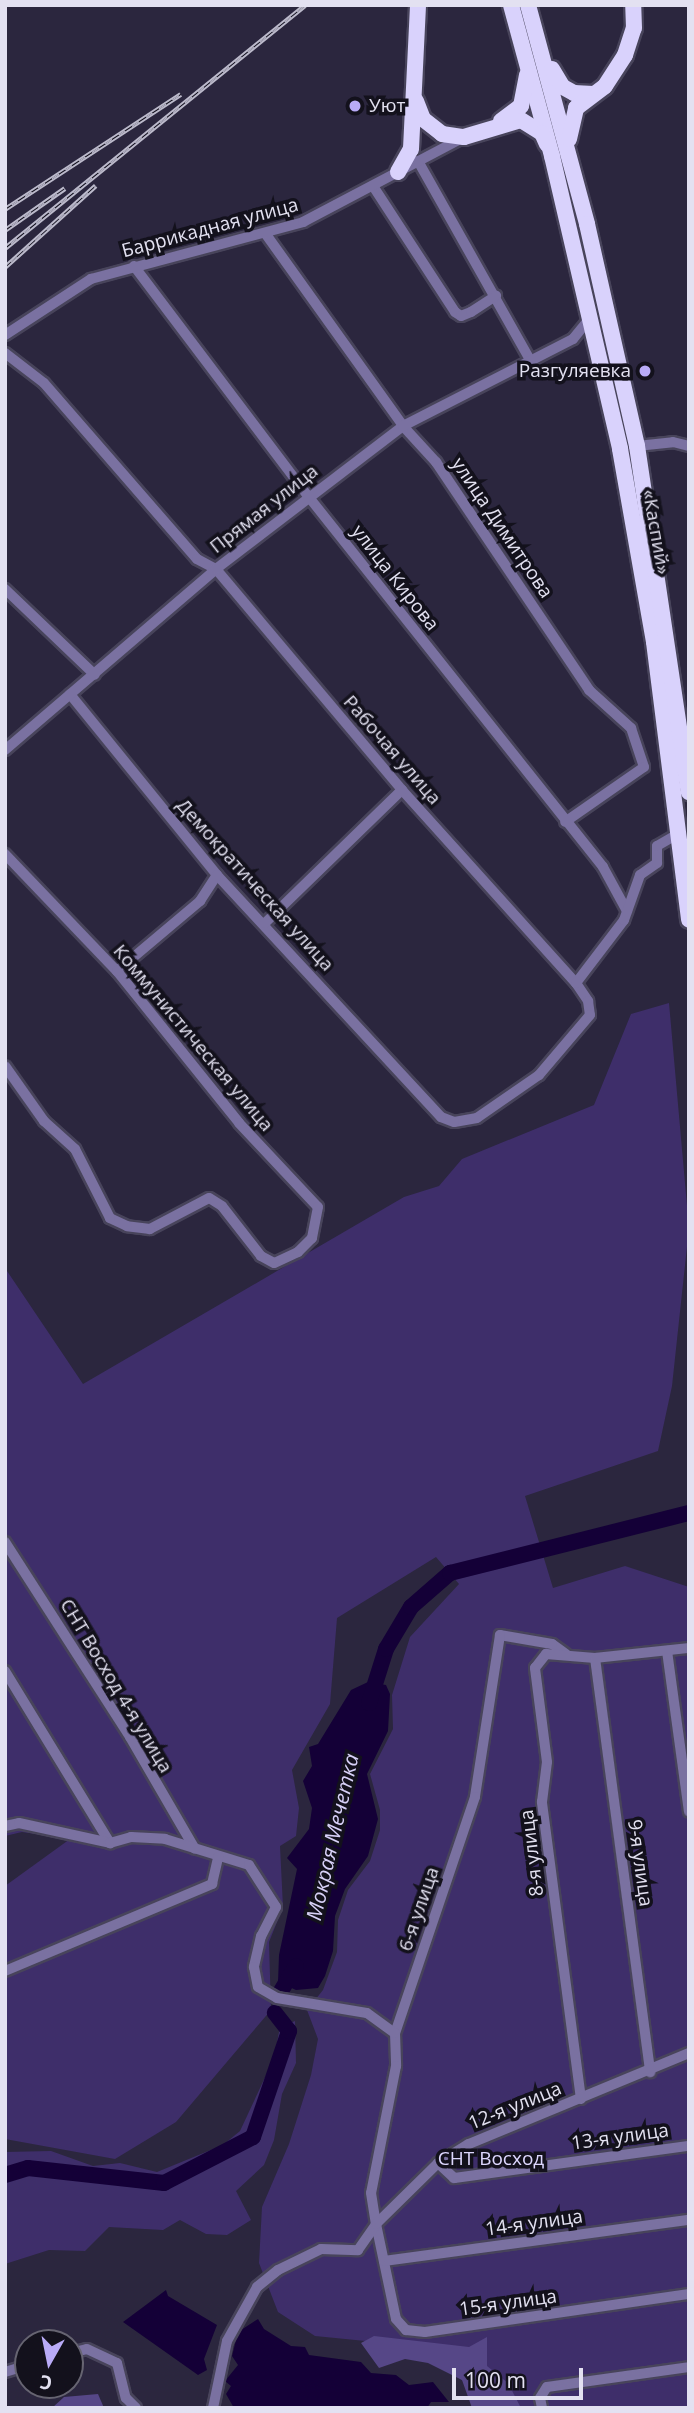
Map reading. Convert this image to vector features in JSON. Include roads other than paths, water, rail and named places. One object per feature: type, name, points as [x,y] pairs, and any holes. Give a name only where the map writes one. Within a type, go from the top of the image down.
[{"type":"highway","points":[[398,172],[411,149],[416,101],[418,5]]},
{"type":"highway","name":"«Каспий»","points":[[511,5],[552,156],[598,354],[654,642],[689,920]]},
{"type":"highway","points":[[528,5],[538,39],[563,86],[574,93],[593,94]]},
{"type":"highway","points":[[569,152],[571,118],[593,94],[605,86],[625,55],[634,28],[633,5]]},
{"type":"highway","name":"«Каспий»","points":[[538,39],[569,152],[637,446],[689,792]]},
{"type":"highway","points":[[416,101],[423,119],[442,134],[464,137],[492,125],[522,106],[527,87],[527,56]]},
{"type":"highway","points":[[492,125],[521,120],[542,133],[552,156]]},
{"type":"street","name":"Баррикадная улица","points":[[5,335],[91,279],[303,222],[464,137]]},
{"type":"street","points":[[418,161],[530,360]]},
{"type":"street","points":[[373,186],[455,312],[471,312],[496,296]]},
{"type":"street","name":"улица Димитрова","points":[[265,233],[403,426],[436,462],[589,690],[631,728],[644,767],[565,822]]},
{"type":"street","name":"улица Кирова","points":[[134,266],[308,496],[603,867],[627,911]]},
{"type":"street","points":[[590,317],[573,339],[598,354]]},
{"type":"street","name":"Прямая улица","points":[[5,750],[216,569],[308,496],[403,426],[573,339]]},
{"type":"street","name":"Рабочая улица","points":[[5,353],[44,383],[197,559],[216,569],[402,790],[576,983],[588,1001],[590,1015],[539,1076],[477,1118],[454,1122],[441,1116],[419,1095]]},
{"type":"street","points":[[637,446],[673,442],[689,446]]},
{"type":"street","points":[[5,589],[55,632],[95,675]]},
{"type":"street","name":"Демократическая улица","points":[[70,694],[216,875],[265,923],[419,1095]]},
{"type":"street","points":[[265,923],[402,790]]},
{"type":"street","points":[[576,983],[627,911],[640,875],[657,863],[657,846],[678,834]]},
{"type":"street","name":"Коммунистическая улица","points":[[5,854],[117,971],[239,1124],[318,1207],[312,1238],[298,1252],[274,1263],[261,1256],[222,1206],[209,1198],[150,1229],[127,1226],[110,1218],[75,1149],[44,1121],[5,1066]]},
{"type":"street","points":[[117,971],[200,901],[216,875]]},
{"type":"street","name":"СНТ Восход 4-я улица","points":[[5,1542],[123,1726],[195,1849]]},
{"type":"street","name":"6-я улица","points":[[384,2261],[371,2193],[393,2088],[395,2033],[475,1797],[500,1635],[552,1644],[566,1654]]},
{"type":"street","points":[[566,1654],[595,1658],[689,1648]]},
{"type":"street","points":[[667,1651],[689,1811]]},
{"type":"street","name":"8-я улица","points":[[566,1654],[546,1654],[536,1668],[547,1762],[542,1802],[581,2099]]},
{"type":"street","name":"9-я улица","points":[[595,1658],[650,2071]]},
{"type":"street","points":[[5,1671],[110,1843]]},
{"type":"street","points":[[5,1826],[19,1823],[110,1843],[131,1837],[154,1839],[249,1865],[276,1907],[261,1936],[254,1967],[258,1987],[277,1998],[367,2013],[395,2033]]},
{"type":"street","points":[[5,1971],[212,1884],[218,1857]]},
{"type":"street","name":"12-я улица","points":[[214,2408],[228,2341],[257,2287],[303,2256],[321,2249],[358,2250],[376,2224],[438,2163],[469,2144],[689,2053]]},
{"type":"street","name":"13-я улица","points":[[438,2163],[454,2178],[689,2146]]},
{"type":"street","name":"14-я улица","points":[[384,2261],[689,2220]]},
{"type":"street","name":"15-я улица","points":[[384,2261],[396,2319],[406,2330],[425,2332],[689,2294]]},
{"type":"street","points":[[84,2350],[117,2363],[126,2398],[136,2408]]},
{"type":"street","points":[[541,2403],[547,2387],[689,2367]]},
{"type":"water","points":[[368,1682],[386,1685],[390,1694],[388,1731],[367,1774],[378,1819],[368,1856],[345,1889],[335,1916],[333,1951],[325,1976],[318,1988],[296,1990],[278,1982],[279,1955],[297,1869],[287,1858],[309,1829],[312,1808],[303,1781],[312,1766],[309,1747],[318,1744],[351,1690]]},
{"type":"water","points":[[166,2290],[168,2296],[217,2325],[204,2359],[207,2370],[198,2375],[123,2322]]},
{"type":"water","points":[[258,2319],[264,2329],[291,2346],[305,2347],[309,2355],[361,2362],[371,2373],[396,2375],[409,2385],[433,2382],[449,2402],[431,2402],[427,2408],[234,2408],[226,2394],[231,2386],[225,2381],[238,2365],[232,2356],[238,2332]]},
{"type":"waterway","name":"Мокрая Мечетка","points":[[369,1703],[386,1649],[411,1607],[450,1573],[689,1513]]},
{"type":"waterway","name":"Мокрая Мечетка","points":[[281,1991],[296,1966]]},
{"type":"waterway","name":"Мокрая Мечетка","points":[[5,2175],[28,2168],[164,2183],[253,2137],[289,2031],[275,2013]]},
{"type":"railway","points":[[5,248],[305,5]]},
{"type":"railway","points":[[5,209],[181,94]]},
{"type":"railway","points":[[5,267],[96,185]]},
{"type":"railway","points":[[5,230],[65,188]]},
{"type":"place","name":"Уют","points":[[355,106]]},
{"type":"place","name":"Разгуляевка","points":[[645,371]]},
{"type":"park label","name":"СНТ Восход","points":[[491,2159]]}]
